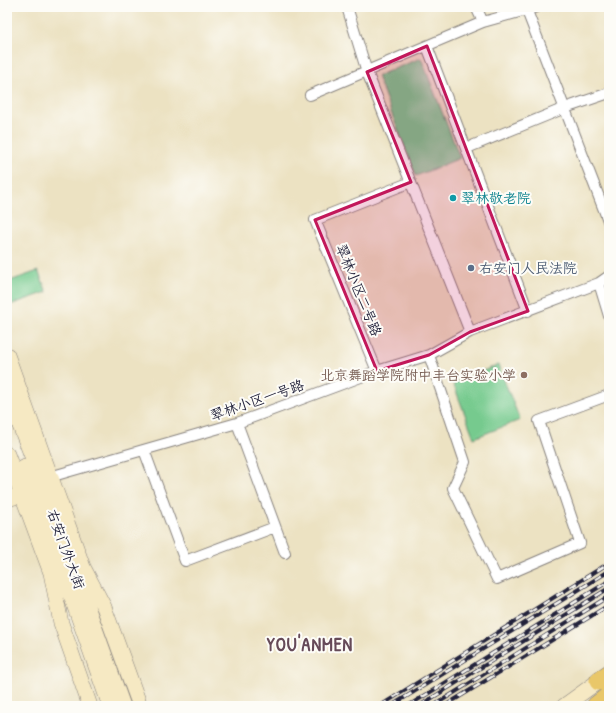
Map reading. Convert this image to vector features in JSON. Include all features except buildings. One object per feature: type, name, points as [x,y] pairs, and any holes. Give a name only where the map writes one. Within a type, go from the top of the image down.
[{"type":"highway","points":[[596,706],[606,681]]},
{"type":"street","points":[[347,7],[367,72],[470,332]]},
{"type":"street","points":[[476,7],[483,22]]},
{"type":"street","points":[[310,96],[483,22],[537,7]]},
{"type":"street","points":[[527,11],[609,221]]},
{"type":"street","points":[[427,46],[528,311]]},
{"type":"street","points":[[466,148],[565,108],[609,93]]},
{"type":"street","name":"翠林小区二号路","points":[[377,371],[315,220],[411,182]]},
{"type":"street","name":"翠林小区一号路","points":[[26,486],[237,423],[377,371],[429,355],[470,332],[599,283],[609,276]]},
{"type":"street","points":[[599,283],[609,316]]},
{"type":"street","points":[[7,354],[26,486],[51,573],[61,624],[90,706]]},
{"type":"street","points":[[429,355],[464,462],[453,488],[497,579],[580,543],[539,421],[609,395]]},
{"type":"street","name":"右安门外大街","points":[[7,393],[26,486],[123,706]]},
{"type":"street","name":"右安门外大街","points":[[7,418],[26,486],[110,706]]},
{"type":"street","points":[[237,423],[285,552]]},
{"type":"street","points":[[144,450],[185,561],[276,527]]},
{"type":"street","points":[[7,454],[26,486],[83,567],[104,607],[140,706]]},
{"type":"street","points":[[564,706],[606,681]]},
{"type":"highlighted area","points":[[427,46],[528,311],[470,332],[429,355],[377,371],[315,220],[411,182],[367,72]]},
{"type":"green space","points":[[421,58],[460,158],[416,176],[377,76]]},
{"type":"green space","points":[[38,271],[47,292],[7,306],[7,282]]},
{"type":"green space","points":[[498,365],[520,420],[474,438],[453,383]]},
{"type":"railway","points":[[380,706],[609,563]]},
{"type":"railway","points":[[391,706],[609,571]]},
{"type":"railway","points":[[408,706],[609,581]]},
{"type":"railway","points":[[419,706],[609,588]]},
{"type":"railway","points":[[433,706],[609,596]]},
{"type":"railway","points":[[446,705],[609,605]]},
{"type":"place","name":"翠林敬老院","points":[[453,198]]},
{"type":"place","name":"右安门人民法院","points":[[471,268]]},
{"type":"place","name":"北京舞蹈学院附中丰台实验小学","points":[[524,375]]},
{"type":"district","name":"YOU'ANMEN","points":[[310,645]]}]
